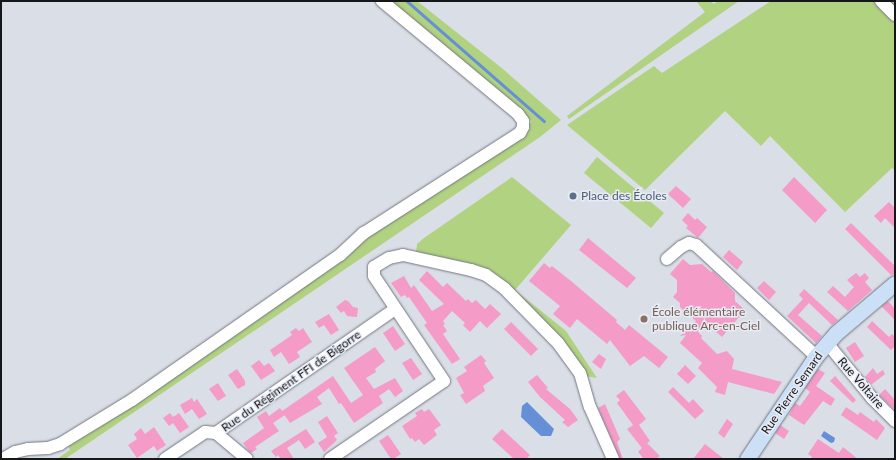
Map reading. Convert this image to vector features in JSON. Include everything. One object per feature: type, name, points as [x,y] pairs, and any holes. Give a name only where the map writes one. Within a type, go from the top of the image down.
[{"type":"main road","name":"Rue Pierre Semard","points":[[748,459],[816,356],[836,333],[895,283]]},
{"type":"street","points":[[3,459],[15,452],[28,449],[48,448],[60,444],[132,400],[340,255],[364,233],[520,133],[523,127],[523,121],[518,114],[382,1]]},
{"type":"street","points":[[881,1],[895,15]]},
{"type":"street","points":[[667,259],[681,247],[689,243],[696,245],[816,356]]},
{"type":"street","points":[[330,459],[444,381],[374,276],[374,267],[389,258],[403,255],[472,270],[486,275],[504,288],[558,343],[580,373],[590,408],[613,459]]},
{"type":"street","name":"Rue du Régiment FFI de Bigorre","points":[[165,459],[205,432],[216,433],[395,309]]},
{"type":"street","name":"Rue Voltaire","points":[[827,343],[863,388],[895,421]]},
{"type":"street","points":[[216,433],[247,459]]},
{"type":"green space","points":[[386,1],[417,1],[503,69],[561,120],[540,137],[65,459],[57,459],[70,450],[66,440],[532,122],[450,52]]},
{"type":"green space","points":[[696,1],[710,1],[714,4],[718,1],[739,1],[569,119],[567,116],[705,12]]},
{"type":"green space","points":[[771,1],[895,1],[895,171],[892,168],[845,212],[770,136],[761,146],[725,111],[645,190],[567,125],[654,66],[662,73]]},
{"type":"green space","points":[[597,157],[664,213],[651,228],[584,173]]},
{"type":"green space","points":[[512,177],[571,225],[515,290],[566,331],[597,378],[586,376],[507,287],[416,253],[417,244],[424,238]]},
{"type":"water","points":[[527,402],[554,429],[551,436],[541,436],[521,417],[522,406]]},
{"type":"water","points":[[824,431],[835,438],[834,442],[831,443],[821,436]]},
{"type":"building","points":[[794,177],[827,210],[815,223],[782,190]]},
{"type":"building","points":[[676,186],[691,199],[683,208],[668,194]]},
{"type":"building","points":[[889,202],[895,208],[895,228],[885,218],[881,223],[874,216]]},
{"type":"building","points":[[688,213],[695,220],[697,218],[707,227],[698,238],[686,228],[688,226],[682,220]]},
{"type":"building","points":[[851,223],[895,266],[895,274],[891,275],[845,229]]},
{"type":"building","points":[[588,238],[636,278],[627,288],[579,250]]},
{"type":"building","points":[[729,250],[743,262],[737,270],[723,257]]},
{"type":"building","points":[[683,259],[690,265],[702,264],[711,272],[713,271],[735,293],[735,301],[745,310],[722,337],[706,323],[698,332],[702,336],[701,338],[717,354],[727,351],[734,359],[732,369],[782,382],[774,394],[728,382],[725,395],[715,392],[717,387],[698,368],[702,363],[680,343],[686,335],[680,336],[696,321],[680,307],[680,303],[673,297],[677,292],[677,280],[670,274]]},
{"type":"building","points":[[544,263],[550,268],[552,266],[571,281],[617,320],[616,322],[625,330],[629,325],[668,357],[659,368],[644,356],[630,366],[610,340],[607,344],[577,319],[570,328],[553,314],[560,306],[529,281]]},
{"type":"building","points":[[427,271],[443,287],[447,283],[466,301],[468,299],[472,303],[476,300],[485,309],[490,304],[501,314],[487,328],[480,321],[470,332],[463,325],[465,323],[452,311],[443,321],[445,324],[443,325],[447,331],[443,334],[460,359],[452,364],[424,325],[427,323],[409,297],[407,298],[405,295],[401,297],[391,283],[404,276],[411,288],[414,285],[432,311],[444,304],[419,280]]},
{"type":"building","points":[[856,273],[860,277],[865,273],[869,278],[865,282],[872,290],[848,311],[827,292],[833,286],[845,297],[854,287],[847,280]]},
{"type":"building","points":[[764,281],[776,292],[769,300],[757,288]]},
{"type":"building","points":[[804,289],[838,320],[832,325],[809,303],[798,315],[822,336],[816,343],[787,316],[803,299],[799,295]]},
{"type":"building","points":[[345,300],[348,301],[353,307],[358,308],[357,317],[347,316],[344,311],[341,313],[336,307]]},
{"type":"building","points":[[888,301],[895,309],[895,320],[881,306]]},
{"type":"building","points":[[329,314],[339,330],[331,335],[324,325],[319,328],[315,322]]},
{"type":"building","points":[[872,321],[889,337],[892,334],[895,337],[895,346],[891,350],[867,327]]},
{"type":"building","points":[[511,322],[538,349],[531,356],[504,329]]},
{"type":"building","points":[[393,326],[405,344],[395,351],[383,333]]},
{"type":"building","points":[[296,328],[299,331],[303,328],[312,342],[297,352],[300,357],[289,364],[281,352],[274,357],[270,350],[292,335],[290,332]]},
{"type":"building","points":[[855,342],[864,356],[855,362],[846,348]]},
{"type":"building","points":[[375,347],[385,361],[375,369],[376,372],[366,378],[374,389],[395,378],[403,391],[395,397],[389,389],[379,396],[383,403],[354,423],[329,388],[317,397],[322,404],[290,423],[285,415],[273,423],[279,431],[255,447],[257,449],[251,453],[243,443],[264,428],[257,417],[266,411],[269,416],[280,408],[282,411],[333,376],[351,403],[363,395],[344,368]]},
{"type":"building","points":[[599,354],[606,359],[601,369],[592,362]]},
{"type":"building","points":[[481,355],[486,361],[484,363],[494,378],[483,386],[485,391],[466,404],[460,395],[464,393],[456,378],[467,371],[464,367]]},
{"type":"building","points":[[411,358],[422,374],[413,380],[402,363]]},
{"type":"building","points":[[259,360],[264,366],[269,363],[275,371],[261,380],[251,366]]},
{"type":"building","points":[[685,365],[696,376],[688,384],[677,374]]},
{"type":"building","points":[[873,368],[877,374],[883,370],[885,374],[871,385],[865,377]]},
{"type":"building","points":[[237,369],[245,381],[245,385],[238,389],[228,375]]},
{"type":"building","points":[[818,369],[825,373],[816,386],[835,399],[831,406],[823,401],[804,425],[789,415],[795,403],[800,406],[810,392],[805,388]]},
{"type":"building","points":[[537,375],[548,388],[546,389],[570,409],[578,420],[568,427],[562,422],[565,420],[540,397],[528,382]]},
{"type":"building","points":[[835,376],[856,400],[853,403],[830,381]]},
{"type":"building","points":[[218,383],[226,396],[218,401],[209,389]]},
{"type":"building","points":[[673,387],[689,403],[693,399],[704,411],[695,419],[668,392]]},
{"type":"building","points":[[885,389],[895,400],[895,410],[879,395]]},
{"type":"building","points":[[624,390],[646,419],[639,425],[650,441],[647,443],[660,456],[656,459],[644,459],[638,452],[642,448],[627,429],[633,425],[617,403],[620,400],[616,396]]},
{"type":"building","points":[[192,398],[194,402],[197,399],[207,414],[199,419],[192,409],[185,414],[180,405]]},
{"type":"building","points":[[605,404],[620,439],[617,442],[623,459],[620,459],[598,408]]},
{"type":"building","points":[[846,407],[858,415],[860,412],[874,422],[876,419],[885,428],[877,440],[841,415]]},
{"type":"building","points":[[422,409],[424,412],[429,409],[441,425],[434,430],[437,435],[424,445],[419,439],[415,442],[412,438],[410,439],[402,426],[417,416],[415,413]]},
{"type":"building","points":[[170,413],[173,417],[179,413],[189,427],[180,433],[173,423],[169,426],[163,418]]},
{"type":"building","points":[[327,416],[338,433],[334,436],[337,440],[324,452],[318,443],[327,437],[318,422]]},
{"type":"building","points":[[727,419],[733,424],[724,438],[718,433]]},
{"type":"building","points":[[780,425],[789,431],[784,439],[775,433]]},
{"type":"building","points":[[154,427],[166,445],[157,451],[154,446],[137,458],[128,445],[137,439],[134,434],[141,428],[145,434]]},
{"type":"building","points":[[306,429],[315,442],[305,449],[299,440],[287,448],[294,459],[281,459],[278,455],[276,457],[271,451]]},
{"type":"building","points":[[502,429],[530,455],[526,459],[514,459],[492,439]]},
{"type":"building","points":[[388,435],[401,454],[393,459],[391,459],[379,441]]},
{"type":"building","points":[[818,439],[839,453],[843,447],[858,459],[810,459],[812,457],[808,454]]},
{"type":"building","points":[[705,444],[715,452],[724,459],[693,459]]},
{"type":"waterway","points":[[407,1],[544,121]]},
{"type":"place","name":"Place des Écoles","points":[[573,196]]},
{"type":"place","name":"École élémentaire publique Arc-en-Ciel","points":[[644,319]]}]
